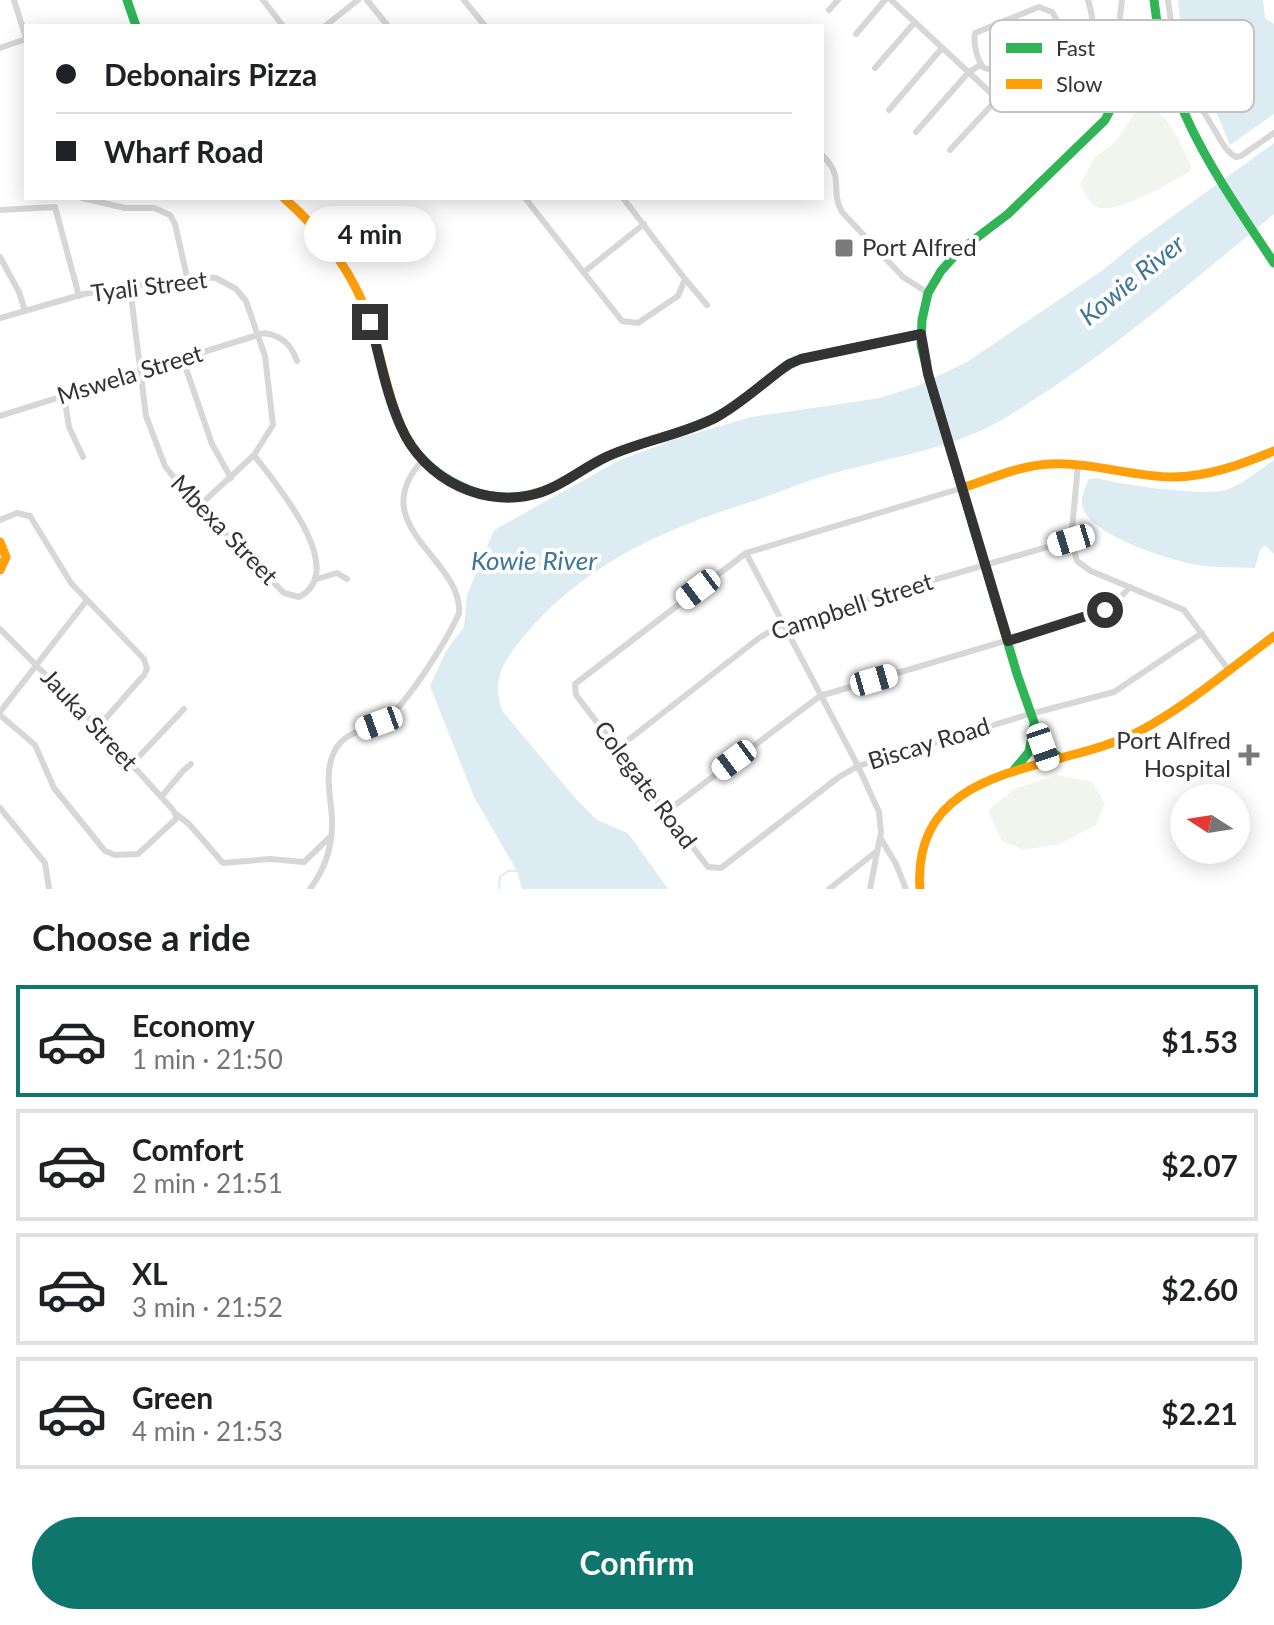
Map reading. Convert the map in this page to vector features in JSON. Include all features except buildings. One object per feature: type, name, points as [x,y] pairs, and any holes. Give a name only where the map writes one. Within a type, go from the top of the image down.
[{"type":"street","points":[[14,0],[24,32]]},
{"type":"street","points":[[127,0],[135,24]]},
{"type":"street","points":[[263,0],[281,24]]},
{"type":"street","points":[[328,24],[358,0]]},
{"type":"street","points":[[367,0],[386,24]]},
{"type":"street","points":[[464,0],[483,24]]},
{"type":"street","points":[[829,10],[838,0]]},
{"type":"street","points":[[856,34],[885,0]]},
{"type":"street","points":[[891,0],[990,93]]},
{"type":"street","points":[[1088,0],[1093,20]]},
{"type":"street","points":[[1121,20],[1122,0]]},
{"type":"street","points":[[1154,0],[1157,20]]},
{"type":"street","points":[[1168,0],[1171,20]]},
{"type":"street","points":[[1005,20],[1039,7],[1047,9],[1056,20]]},
{"type":"street","points":[[875,68],[915,22]]},
{"type":"street","points":[[980,65],[974,38],[977,31],[990,26]]},
{"type":"street","points":[[0,48],[24,39]]},
{"type":"street","points":[[889,110],[942,48]]},
{"type":"street","points":[[916,132],[968,73],[980,65]]},
{"type":"street","points":[[980,65],[990,70]]},
{"type":"street","points":[[950,150],[990,107]]},
{"type":"street","points":[[1048,762],[984,566],[928,374],[921,334],[928,293],[950,260],[1008,214],[1105,120],[1109,112]]},
{"type":"street","points":[[1182,112],[1274,263]]},
{"type":"street","points":[[1204,112],[1229,153],[1236,157],[1274,133]]},
{"type":"street","points":[[824,157],[836,171],[838,205],[842,212],[903,277],[928,293]]},
{"type":"street","points":[[59,200],[55,207],[79,296]]},
{"type":"street","points":[[91,200],[125,208],[154,208],[167,213],[175,224],[187,277]]},
{"type":"street","points":[[286,200],[311,223],[349,274],[367,313],[400,425],[423,460],[440,476],[464,490],[499,497],[545,491],[616,453],[717,417],[795,361],[815,354],[921,334]]},
{"type":"street","points":[[527,200],[622,321],[633,324],[644,321],[682,292],[685,277]]},
{"type":"street","points":[[625,200],[707,305]]},
{"type":"street","points":[[0,210],[55,207]]},
{"type":"street","points":[[584,272],[644,224]]},
{"type":"street","points":[[0,257],[19,292],[25,311]]},
{"type":"street","name":"Tyali Street","points":[[0,318],[79,296],[187,277],[216,278],[236,289],[244,298],[259,335],[268,368],[273,421],[270,432],[254,455],[199,506]]},
{"type":"street","name":"Mbexa Street","points":[[130,287],[139,373],[150,432],[165,466],[175,483],[284,593],[303,596],[317,579],[315,551],[289,502],[254,455]]},
{"type":"street","points":[[259,335],[269,334],[283,339],[293,350],[297,361]]},
{"type":"street","name":"Mswela Street","points":[[0,416],[259,335]]},
{"type":"street","points":[[183,360],[210,438],[231,478]]},
{"type":"street","points":[[64,395],[69,427],[83,457]]},
{"type":"street","points":[[870,889],[880,836],[879,812],[746,553],[1034,466],[1078,465],[1185,477],[1220,472],[1274,451]]},
{"type":"street","points":[[310,889],[325,863],[331,836],[329,775],[335,751],[345,737],[379,723],[395,711],[459,613],[457,595],[418,541],[407,513],[406,482],[423,460]]},
{"type":"street","points":[[1078,465],[1071,540],[1073,554],[1079,564],[1184,610],[1228,669]]},
{"type":"street","points":[[0,520],[17,513],[30,516],[64,573],[138,650],[146,666],[144,675],[98,727]]},
{"type":"street","name":"Campbell Street","points":[[618,748],[759,638],[783,624],[1071,540]]},
{"type":"street","points":[[0,542],[6,557],[0,570]]},
{"type":"street","name":"Colegate Road","points":[[717,870],[705,865],[573,687],[746,553]]},
{"type":"street","points":[[317,579],[337,573],[347,579]]},
{"type":"street","points":[[1119,583],[1123,595]]},
{"type":"street","points":[[666,812],[820,696],[1099,613],[1130,587]]},
{"type":"street","points":[[87,600],[0,713],[35,745],[54,788],[105,851],[115,855],[138,854],[175,820],[176,814]]},
{"type":"street","name":"Jauka Street","points":[[0,629],[98,727],[176,814],[189,824],[219,862],[228,865],[270,859],[304,862],[331,836]]},
{"type":"street","name":"Biscay Road","points":[[717,870],[839,777],[858,766],[1124,688],[1202,633]]},
{"type":"street","points":[[920,889],[922,855],[930,830],[940,813],[960,795],[975,785],[1125,737],[1164,715],[1274,636]]},
{"type":"street","points":[[131,765],[184,709]]},
{"type":"street","points":[[1013,772],[1029,752],[1034,725]]},
{"type":"street","points":[[1043,747],[1061,758]]},
{"type":"street","points":[[161,797],[191,764]]},
{"type":"street","points":[[0,808],[3,819],[45,863],[49,889]]},
{"type":"street","points":[[880,836],[900,871],[906,889]]},
{"type":"street","points":[[829,889],[877,851]]},
{"type":"shaded area","points":[[1136,112],[1156,112],[1172,128],[1191,166],[1190,171],[1132,201],[1100,208],[1090,201],[1080,184],[1095,157],[1115,142]]},
{"type":"shaded area","points":[[1057,775],[1092,782],[1105,803],[1096,825],[1059,844],[1025,850],[1002,841],[988,811],[1014,789]]},
{"type":"water","points":[[1178,0],[1263,0],[1265,18],[1274,24],[1274,114],[1230,145],[1216,112],[1254,112],[1254,20],[1180,20]]},
{"type":"water","name":"Kowie River","points":[[1274,143],[1274,214],[1115,343],[1024,406],[968,436],[824,476],[682,526],[597,571],[547,611],[517,645],[501,671],[498,690],[503,712],[597,820],[628,833],[668,889],[522,889],[517,871],[474,797],[430,686],[446,651],[464,627],[467,595],[494,530],[620,460],[676,439],[751,417],[880,398],[917,386],[967,362],[1103,270]]},
{"type":"water","points":[[1274,460],[1274,554],[1265,545],[1260,550],[1255,568],[1198,565],[1151,552],[1097,525],[1086,514],[1082,503],[1089,479],[1178,490],[1221,491],[1242,482]]},
{"type":"waterway","points":[[499,889],[500,877],[508,871],[517,871]]},
{"type":"traffic: fast","points":[[127,0],[135,24]]},
{"type":"traffic: fast","points":[[1154,0],[1157,20]]},
{"type":"traffic: fast","points":[[1048,762],[1017,674],[928,374],[921,345],[922,320],[928,293],[941,271],[958,252],[1008,214],[1105,120],[1109,112]]},
{"type":"traffic: fast","points":[[1184,112],[1214,170],[1274,263]]},
{"type":"traffic: fast","points":[[409,443],[437,471],[471,490],[509,497],[529,495],[557,485],[618,452],[713,418],[801,359],[921,334]]},
{"type":"traffic: fast","points":[[1014,770],[1029,752],[1034,725]]},
{"type":"traffic: fast","points":[[1043,747],[1061,758]]},
{"type":"traffic: slow","points":[[286,200],[326,242],[358,292],[373,331],[392,402],[409,443]]},
{"type":"traffic: slow","points":[[962,488],[1017,470],[1051,464],[1082,465],[1158,476],[1199,475],[1274,451]]},
{"type":"traffic: slow","points":[[0,542],[6,557],[0,570]]},
{"type":"traffic: slow","points":[[920,889],[924,847],[939,816],[965,793],[997,777],[1107,745],[1140,731],[1192,698],[1274,636]]},
{"type":"place","name":"Port Alfred","points":[[844,248]]},
{"type":"place","name":"Port Alfred Hospital","points":[[1249,755]]},
{"type":"route","points":[[370,322],[393,406],[407,440],[432,469],[448,481],[464,490],[499,497],[545,491],[606,457],[717,417],[789,364],[801,359],[921,334],[928,374],[1008,641],[1105,610]]}]
